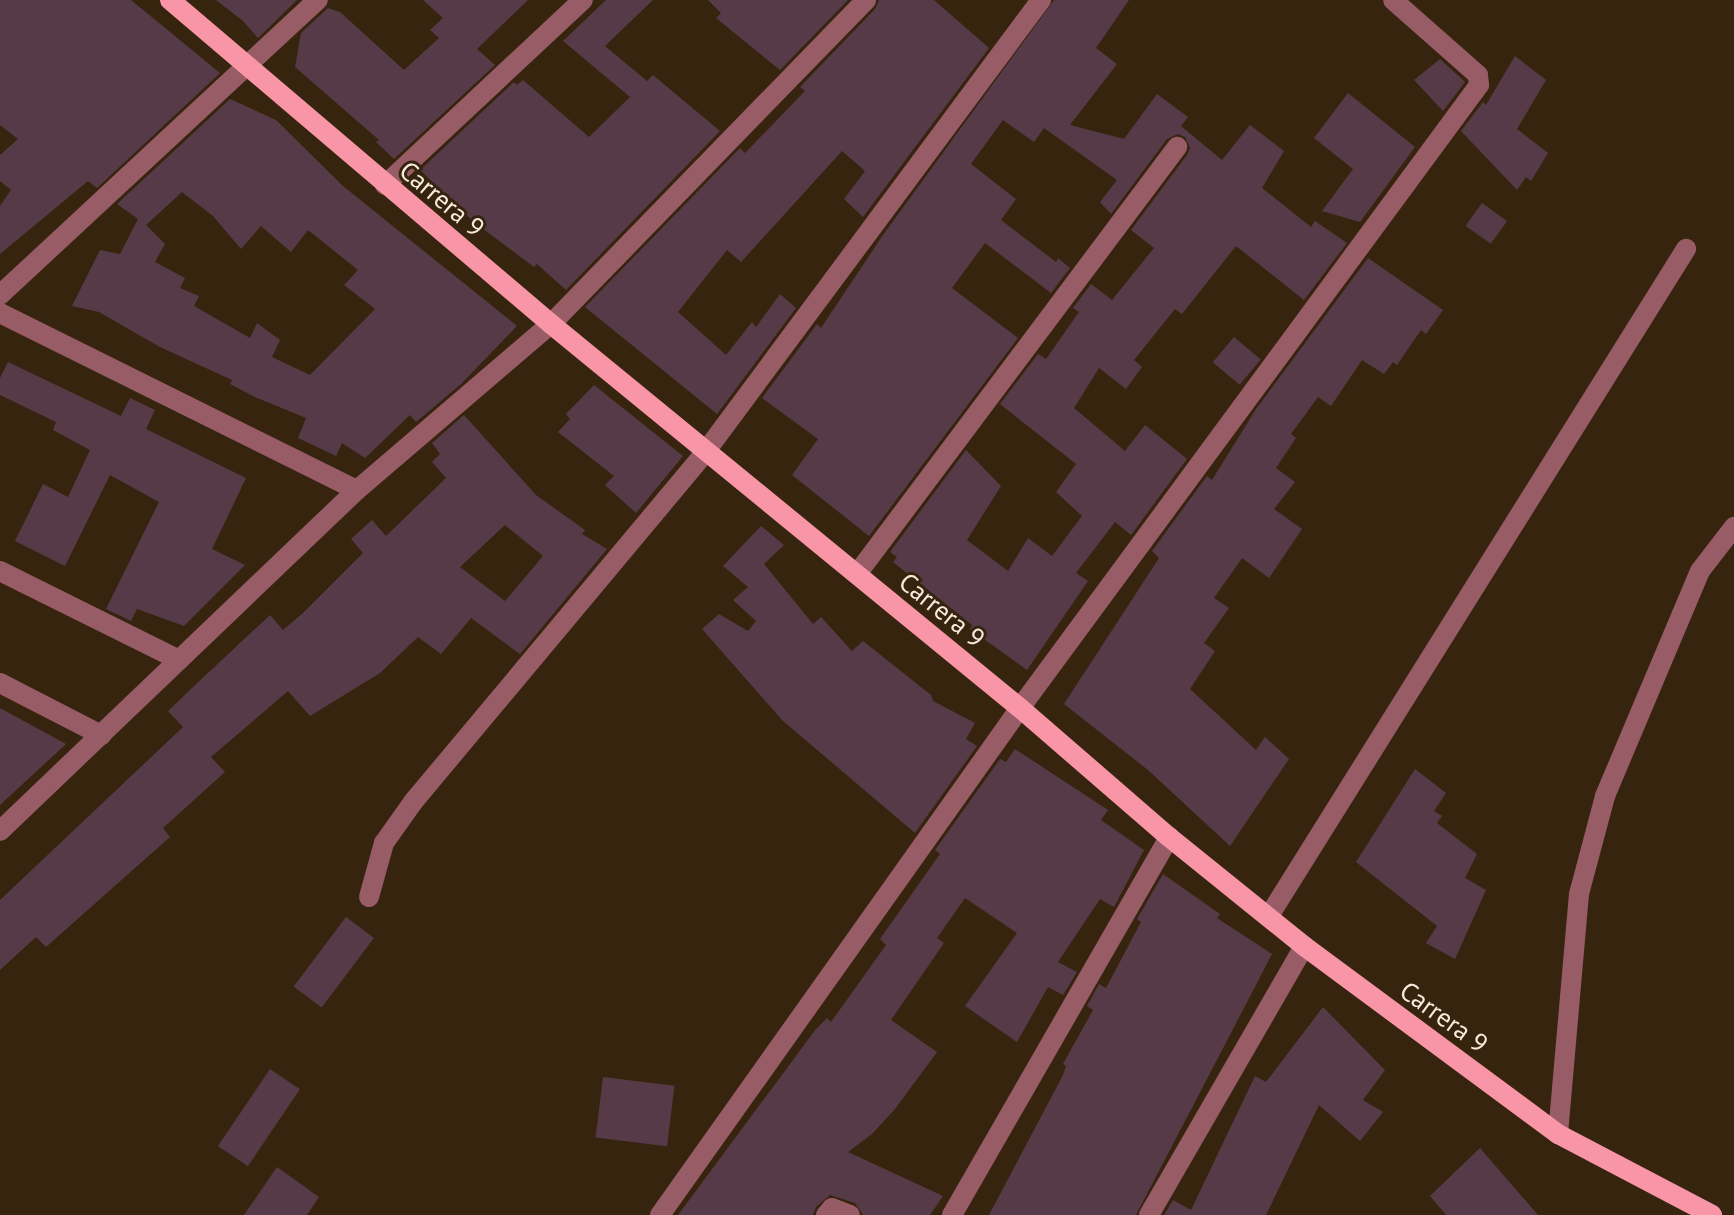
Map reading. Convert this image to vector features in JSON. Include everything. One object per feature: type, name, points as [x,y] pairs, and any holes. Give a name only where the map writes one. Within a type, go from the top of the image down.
[{"type":"main road","name":"Carrera 9","points":[[170,0],[551,324],[1020,708],[1169,837],[1304,946],[1558,1134],[1712,1215]]},
{"type":"street","points":[[0,295],[318,0]]},
{"type":"street","points":[[385,185],[583,0]]},
{"type":"street","points":[[0,831],[357,490],[551,324],[866,0]]},
{"type":"street","points":[[369,897],[384,843],[413,802],[706,451],[1041,0]]},
{"type":"street","points":[[660,1215],[1020,708],[1479,85],[1478,75],[1393,0]]},
{"type":"street","points":[[857,574],[1177,147]]},
{"type":"street","points":[[1269,916],[1686,249]]},
{"type":"street","points":[[0,313],[357,490]]},
{"type":"street","points":[[1558,1134],[1579,894],[1605,796],[1700,571],[1734,527]]},
{"type":"street","points":[[0,571],[179,660]]},
{"type":"street","points":[[0,683],[101,735]]},
{"type":"street","points":[[952,1215],[1169,837]]},
{"type":"street","points":[[1149,1215],[1304,946]]},
{"type":"street","points":[[826,1215],[832,1208],[850,1215]]},
{"type":"building","points":[[0,0],[131,0],[220,73],[97,188],[88,181],[0,254],[0,206],[11,190],[0,181],[0,155],[18,139],[0,125]]},
{"type":"building","points":[[216,0],[297,0],[258,38],[243,21]]},
{"type":"building","points":[[423,0],[528,0],[477,49],[495,65],[394,159],[376,142],[379,140],[295,67],[301,33],[328,8],[340,12],[404,70],[439,38],[430,30],[443,18]]},
{"type":"building","points":[[606,0],[653,0],[605,46],[647,81],[653,75],[720,131],[566,290],[537,264],[534,267],[475,223],[420,170],[514,82],[517,85],[523,80],[589,137],[630,97],[563,41]]},
{"type":"building","points":[[708,0],[848,0],[780,70],[716,18],[721,13]]},
{"type":"building","points":[[879,0],[934,0],[989,48],[863,217],[844,199],[865,171],[842,151],[741,262],[727,250],[678,312],[726,355],[752,322],[756,327],[780,294],[796,308],[717,414],[585,307],[740,148],[745,153],[805,91],[800,87],[875,9]]},
{"type":"building","points":[[1054,0],[1129,0],[1096,48],[1117,64],[1070,125],[1124,139],[1157,94],[1188,117],[1181,126],[1222,160],[1250,125],[1284,151],[1262,188],[1311,227],[1315,221],[1347,243],[1304,300],[1236,246],[1182,314],[1175,309],[1134,360],[1142,367],[1126,389],[1099,368],[1074,408],[1125,451],[1145,425],[1187,459],[1131,535],[1115,522],[1076,573],[1088,581],[1027,670],[970,629],[972,625],[893,562],[897,557],[890,552],[966,450],[1001,486],[967,540],[1008,571],[1028,538],[1052,556],[1082,516],[1056,492],[1076,464],[1000,404],[1038,354],[1046,359],[1079,312],[1073,308],[1091,284],[1112,300],[1154,248],[1131,230],[1187,155],[1190,148],[1185,137],[1178,134],[1167,139],[1111,214],[1100,202],[1117,180],[1044,128],[1034,142],[1003,120],[971,164],[1016,199],[1001,220],[1056,262],[1058,258],[1070,268],[1051,293],[985,243],[952,288],[1018,338],[869,536],[792,475],[818,439],[762,398],[817,324],[821,328],[883,235]]},
{"type":"building","points":[[1515,56],[1546,80],[1517,129],[1548,153],[1531,181],[1526,177],[1517,190],[1461,131],[1483,102],[1486,105]]},
{"type":"building","points":[[1440,59],[1465,82],[1443,111],[1414,80]]},
{"type":"building","points":[[1348,93],[1415,147],[1360,222],[1322,211],[1353,169],[1314,138]]},
{"type":"building","points":[[230,99],[276,120],[343,186],[517,326],[461,384],[416,422],[410,415],[365,458],[342,443],[336,456],[298,438],[306,418],[255,397],[230,384],[232,380],[160,347],[99,312],[72,306],[100,250],[120,254],[138,219],[117,204]],"holes":[[[182,192],[213,216],[241,249],[261,226],[291,252],[308,230],[358,270],[344,285],[375,309],[310,375],[272,357],[280,340],[257,323],[250,338],[194,306],[199,296],[180,288],[185,278],[155,262],[165,244],[146,225]]]},
{"type":"building","points":[[1482,203],[1507,221],[1491,244],[1466,226]]},
{"type":"building","points":[[1368,258],[1443,310],[1426,334],[1421,330],[1397,365],[1393,362],[1384,374],[1362,360],[1331,406],[1318,397],[1291,434],[1296,438],[1276,468],[1295,482],[1274,509],[1302,529],[1269,578],[1242,558],[1214,598],[1229,608],[1204,643],[1215,651],[1190,689],[1256,750],[1265,737],[1289,759],[1230,846],[1148,770],[1064,704],[1159,558],[1152,551],[1207,476],[1212,480],[1256,409]]},
{"type":"building","points":[[1234,337],[1261,359],[1240,385],[1213,362]]},
{"type":"building","points":[[8,362],[121,416],[130,398],[155,410],[146,429],[246,478],[212,549],[245,565],[184,626],[137,609],[131,621],[106,609],[159,502],[110,475],[65,566],[15,541],[43,484],[68,497],[90,450],[53,430],[56,422],[0,395],[0,378]]},
{"type":"building","points":[[594,385],[683,456],[636,513],[605,485],[614,476],[558,432],[570,419],[566,414]]},
{"type":"building","points":[[464,415],[536,495],[585,530],[582,534],[607,549],[520,654],[471,618],[441,654],[418,637],[380,673],[310,716],[288,691],[211,757],[225,772],[163,828],[170,837],[46,947],[36,937],[0,970],[0,900],[183,727],[168,711],[193,687],[270,615],[283,630],[304,612],[363,553],[351,539],[372,520],[386,536],[446,478],[432,462],[440,454],[432,443]],"holes":[[[505,525],[543,556],[505,601],[460,567]]]},
{"type":"building","points":[[761,526],[784,545],[764,564],[813,624],[821,617],[852,651],[863,641],[931,695],[933,701],[975,723],[966,739],[977,746],[915,833],[783,721],[702,629],[719,614],[748,631],[756,621],[733,600],[748,587],[723,566]]},
{"type":"building","points":[[0,708],[66,744],[0,805]]},
{"type":"building","points":[[1015,749],[1108,810],[1101,820],[1144,850],[1114,907],[1100,899],[1058,962],[1077,972],[1063,995],[1048,987],[1017,1042],[965,1006],[1017,933],[965,898],[937,938],[944,943],[891,1020],[937,1052],[895,1109],[872,1134],[848,1152],[943,1196],[930,1215],[863,1215],[855,1203],[830,1195],[816,1207],[813,1215],[678,1215],[816,1029],[827,1018],[831,1022],[886,945],[880,939],[940,854],[935,850],[1000,759],[1006,762]]},
{"type":"building","points":[[1415,769],[1446,793],[1434,811],[1442,816],[1437,823],[1477,854],[1465,878],[1486,890],[1455,959],[1426,943],[1437,926],[1356,862]]},
{"type":"building","points":[[1163,874],[1220,914],[1217,918],[1272,954],[1136,1215],[989,1215],[1063,1075],[1066,1066],[1063,1064],[1093,1010],[1087,1006],[1099,984],[1106,988],[1141,922],[1137,919]]},
{"type":"building","points":[[346,917],[374,938],[322,1008],[294,986]]},
{"type":"building","points":[[1323,1007],[1385,1070],[1363,1100],[1383,1112],[1360,1141],[1319,1105],[1266,1215],[1164,1215],[1173,1200],[1191,1210],[1255,1076],[1266,1082]]},
{"type":"building","points":[[270,1069],[300,1089],[248,1166],[218,1146]]},
{"type":"building","points":[[603,1077],[674,1086],[667,1146],[596,1138]]},
{"type":"building","points":[[1480,1148],[1538,1215],[1446,1215],[1430,1196]]},
{"type":"building","points":[[277,1167],[319,1197],[307,1215],[244,1215]]}]
